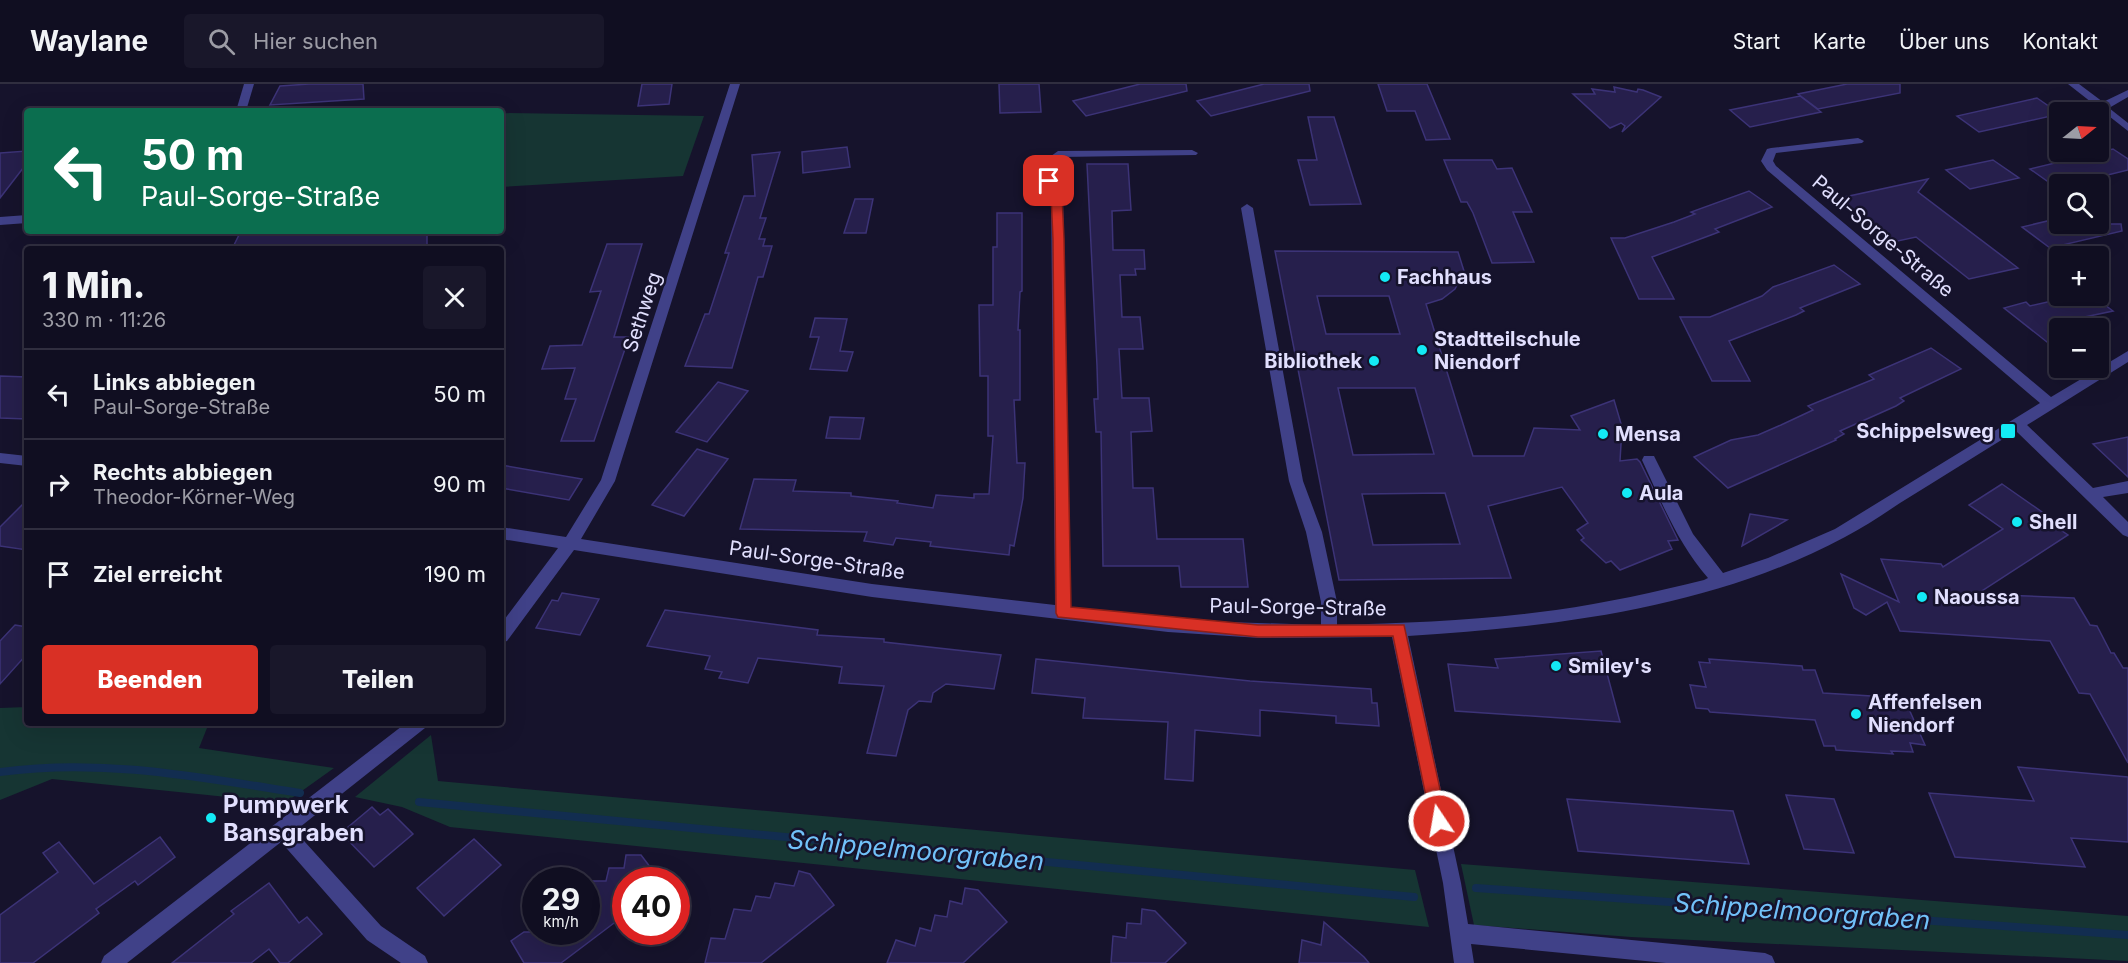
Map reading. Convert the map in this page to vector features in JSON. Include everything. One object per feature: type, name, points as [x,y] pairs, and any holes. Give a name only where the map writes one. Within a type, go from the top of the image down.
[{"type":"street","points":[[243,108],[249,84]]},
{"type":"street","name":"Sethweg","points":[[504,632],[570,544],[608,481],[735,84]]},
{"type":"street","points":[[2073,84],[2096,102]]},
{"type":"street","points":[[2109,104],[2128,93]]},
{"type":"street","points":[[2109,112],[2128,128]]},
{"type":"street","name":"Paul-Sorge-Straße","points":[[1858,141],[1771,151],[1767,162],[1771,168],[2050,404]]},
{"type":"street","points":[[1063,613],[1057,195],[1042,167],[1058,154],[1192,153]]},
{"type":"street","points":[[1247,208],[1296,481],[1314,532],[1327,592],[1329,630]]},
{"type":"street","points":[[0,220],[24,219]]},
{"type":"street","name":"Paul-Sorge-Straße","points":[[504,533],[855,589],[1063,613],[1258,631],[1399,630],[1586,613],[1654,600],[1805,551],[1840,533],[2128,356]]},
{"type":"street","points":[[2017,424],[2128,531]]},
{"type":"street","points":[[0,458],[24,461]]},
{"type":"street","points":[[1649,460],[1686,538],[1699,559],[1719,580]]},
{"type":"street","points":[[2091,494],[2128,487]]},
{"type":"street","points":[[1399,630],[1452,883],[1464,963]]},
{"type":"street","points":[[111,963],[415,726]]},
{"type":"street","points":[[282,830],[374,933],[418,963]]},
{"type":"street","points":[[1460,933],[1765,963]]},
{"type":"green space","points":[[504,113],[704,116],[683,176],[504,187]]},
{"type":"green space","points":[[24,707],[24,726],[208,726],[199,748],[334,768],[285,803],[52,779],[0,800],[0,708]]},
{"type":"green space","points":[[431,735],[438,781],[1415,870],[1429,927],[450,827],[402,807],[355,797]]},
{"type":"green space","points":[[1461,864],[2128,916],[2128,961],[1631,937],[1474,925]]},
{"type":"building","points":[[363,84],[364,99],[270,105],[280,86]]},
{"type":"building","points":[[642,84],[672,84],[669,104],[638,106]]},
{"type":"building","points":[[999,84],[1039,84],[1041,112],[1000,113]]},
{"type":"building","points":[[1140,84],[1186,84],[1187,91],[1086,116],[1073,101]]},
{"type":"building","points":[[1264,84],[1309,84],[1310,91],[1211,116],[1197,101]]},
{"type":"building","points":[[1378,84],[1427,84],[1450,139],[1426,140],[1415,111],[1387,111]]},
{"type":"building","points":[[1847,84],[1900,84],[1900,93],[1818,109],[1798,94]]},
{"type":"building","points":[[1614,87],[1637,92],[1638,89],[1643,90],[1661,97],[1622,132],[1625,126],[1621,123],[1610,128],[1573,94],[1595,94],[1592,89],[1615,92]]},
{"type":"building","points":[[1800,96],[1821,112],[1750,127],[1730,110]]},
{"type":"building","points":[[2037,98],[2049,106],[2049,116],[1979,132],[1957,116]]},
{"type":"building","points":[[1308,117],[1334,117],[1361,204],[1310,205],[1298,160],[1317,160]]},
{"type":"building","points":[[847,147],[850,167],[803,173],[802,152]]},
{"type":"building","points":[[2113,149],[2128,159],[2128,170],[2109,175],[2049,174],[2049,182],[2030,169],[2059,162],[2109,162],[2109,150]]},
{"type":"building","points":[[24,151],[24,167],[0,198],[0,153]]},
{"type":"building","points":[[780,152],[760,218],[766,218],[759,239],[765,239],[763,246],[772,246],[763,277],[758,277],[732,368],[685,366],[705,314],[709,314],[729,253],[725,253],[744,196],[755,196],[752,155]]},
{"type":"building","points":[[1444,160],[1492,160],[1497,169],[1512,168],[1532,212],[1513,212],[1534,262],[1492,263],[1473,213],[1467,202],[1461,202]]},
{"type":"building","points":[[1993,160],[2019,178],[1970,189],[1946,170]]},
{"type":"building","points":[[1087,164],[1128,164],[1131,210],[1112,211],[1113,250],[1144,250],[1145,269],[1135,269],[1136,275],[1120,275],[1122,317],[1140,317],[1143,349],[1119,349],[1122,398],[1149,398],[1152,431],[1131,432],[1133,488],[1153,488],[1157,539],[1243,539],[1248,587],[1181,587],[1179,566],[1103,566],[1101,432],[1096,432],[1094,399],[1098,399]]},
{"type":"building","points":[[1928,179],[1918,192],[2018,268],[1969,279],[1916,237],[1893,242],[1840,198]]},
{"type":"building","points":[[1749,191],[1772,207],[1715,229],[1719,232],[1652,257],[1674,299],[1639,299],[1611,238],[1625,238],[1674,222],[1695,214],[1691,212]]},
{"type":"building","points":[[855,199],[873,199],[866,233],[844,233]]},
{"type":"building","points":[[997,213],[1022,213],[1022,291],[1020,292],[1018,330],[1020,330],[1020,400],[1014,400],[1017,463],[1025,463],[1023,498],[1014,546],[1010,545],[1009,555],[930,546],[931,542],[896,538],[893,545],[864,541],[867,532],[740,529],[754,479],[796,480],[793,491],[851,493],[851,496],[898,501],[897,503],[933,508],[936,495],[974,498],[974,494],[989,494],[993,436],[988,436],[988,376],[980,376],[979,305],[993,305],[993,247],[997,247]]},
{"type":"building","points":[[2049,221],[2049,234],[2109,234],[2109,224],[2121,224],[2122,231],[2058,246],[2049,246],[2049,247],[2022,227]]},
{"type":"building","points":[[240,234],[427,234],[427,245],[415,246],[234,246]]},
{"type":"building","points":[[607,244],[642,244],[614,337],[629,337],[594,441],[561,441],[576,399],[565,399],[575,368],[542,369],[550,346],[582,345],[601,291],[590,292]]},
{"type":"building","points":[[1275,251],[1458,252],[1464,271],[1455,289],[1442,299],[1426,304],[1473,456],[1524,456],[1534,428],[1580,430],[1571,416],[1614,400],[1622,427],[1620,461],[1637,459],[1640,462],[1678,540],[1668,541],[1672,549],[1620,570],[1611,561],[1606,563],[1581,540],[1584,538],[1577,530],[1588,523],[1562,487],[1488,506],[1511,578],[1339,580]],"holes":[[[1317,296],[1389,296],[1400,334],[1326,334]],[[1338,388],[1415,388],[1434,454],[1353,455]],[[1445,493],[1460,544],[1373,545],[1362,494]]]},
{"type":"building","points":[[1834,265],[1860,284],[1800,308],[1804,311],[1796,315],[1729,341],[1750,381],[1712,381],[1680,317],[1710,317],[1762,296],[1773,287]]},
{"type":"building","points":[[2026,302],[2030,306],[2049,302],[2049,306],[2106,306],[2113,311],[2080,318],[2049,318],[2049,342],[2047,342],[2004,308]]},
{"type":"building","points":[[815,318],[847,319],[840,351],[853,352],[847,371],[810,369],[819,337],[810,337]]},
{"type":"building","points":[[1931,348],[1961,369],[1900,398],[1904,401],[1896,406],[1840,431],[1844,434],[1836,440],[1728,488],[1694,457],[1731,440],[1758,435],[1781,425],[1813,410],[1808,406],[1874,379],[1869,375]]},
{"type":"building","points":[[0,376],[24,377],[24,419],[0,418]]},
{"type":"building","points":[[718,382],[748,391],[707,442],[676,432]]},
{"type":"building","points":[[830,417],[864,418],[860,439],[826,438]]},
{"type":"building","points":[[2128,437],[2128,477],[2093,444]]},
{"type":"building","points":[[697,449],[728,459],[684,516],[652,505]]},
{"type":"building","points":[[504,466],[582,479],[569,500],[504,489]]},
{"type":"building","points":[[2002,484],[2045,514],[2041,517],[2068,535],[1977,594],[2074,598],[2090,625],[2097,626],[2111,653],[2114,653],[2123,668],[2128,668],[2128,763],[2090,694],[2079,693],[2050,641],[1900,631],[1887,602],[1866,615],[1854,608],[1841,574],[1899,602],[1881,559],[1941,564],[1943,567],[2003,529],[1969,505]]},
{"type":"building","points":[[24,503],[24,550],[0,546],[0,527]]},
{"type":"building","points":[[1750,514],[1787,520],[1742,546]]},
{"type":"building","points":[[562,593],[599,599],[580,635],[536,628],[552,600],[558,601]]},
{"type":"building","points":[[665,610],[818,630],[817,635],[884,639],[884,642],[1001,655],[994,689],[946,684],[933,693],[931,702],[919,701],[908,710],[896,756],[867,753],[884,686],[839,683],[842,667],[758,658],[748,683],[719,678],[722,672],[705,669],[710,656],[647,646]]},
{"type":"building","points":[[15,625],[24,626],[24,657],[0,684],[0,641]]},
{"type":"building","points":[[1601,651],[1620,722],[1455,711],[1448,664],[1498,668],[1495,659]]},
{"type":"building","points":[[1036,659],[1250,681],[1371,689],[1372,703],[1377,703],[1379,726],[1336,723],[1336,716],[1260,710],[1260,736],[1195,730],[1193,781],[1165,779],[1168,722],[1083,718],[1085,698],[1032,693]]},
{"type":"building","points":[[1709,659],[1802,666],[1803,670],[1815,670],[1823,693],[1904,698],[1925,745],[1910,743],[1913,752],[1891,751],[1893,754],[1836,750],[1835,746],[1824,746],[1815,720],[1710,712],[1708,709],[1696,708],[1690,685],[1706,687],[1699,662],[1710,663]]},
{"type":"building","points":[[2018,767],[2128,777],[2128,842],[2071,838],[2085,867],[1955,857],[1929,793],[2034,801]]},
{"type":"building","points":[[1786,795],[1834,799],[1854,853],[1804,849]]},
{"type":"building","points":[[1567,799],[1733,811],[1749,864],[1578,851]]},
{"type":"building","points":[[372,807],[380,815],[388,809],[413,834],[374,867],[341,833]]},
{"type":"building","points":[[160,837],[175,857],[138,885],[135,881],[96,909],[99,913],[33,963],[0,963],[0,915],[58,872],[43,853],[59,842],[94,884]]},
{"type":"building","points":[[474,839],[501,865],[444,916],[417,888]]},
{"type":"building","points":[[626,855],[641,855],[650,867],[624,867]]},
{"type":"building","points":[[609,868],[612,868],[612,925],[600,934],[600,881],[606,881]]},
{"type":"building","points":[[799,871],[810,874],[834,905],[761,963],[705,963],[711,938],[725,939],[734,909],[751,911],[756,896],[770,898],[775,883],[794,886]]},
{"type":"building","points":[[269,883],[299,923],[307,917],[322,934],[288,963],[280,963],[269,949],[251,963],[172,963],[234,914],[231,911]]},
{"type":"building","points":[[965,888],[978,890],[1007,922],[963,963],[887,963],[896,940],[915,946],[920,928],[931,931],[935,915],[947,917],[950,901],[962,904]]},
{"type":"building","points":[[1142,909],[1155,911],[1186,943],[1165,963],[1111,963],[1113,936],[1126,938],[1127,923],[1141,924]]},
{"type":"building","points":[[1324,922],[1369,963],[1299,963],[1302,940],[1321,945]]},
{"type":"building","points":[[522,933],[522,945],[585,945],[561,963],[524,963],[511,941]]},
{"type":"waterway","name":"Schippelmoorgraben","points":[[0,772],[38,768],[113,768],[150,771],[300,793]]},
{"type":"waterway","name":"Schippelmoorgraben","points":[[419,802],[1414,897]]},
{"type":"waterway","name":"Schippelmoorgraben","points":[[1476,888],[2128,935]]},
{"type":"place","name":"Fachhaus","points":[[1385,277]]},
{"type":"place","name":"Stadtteilschule Niendorf","points":[[1422,350]]},
{"type":"place","name":"Bibliothek","points":[[1374,361]]},
{"type":"place","name":"Schippelsweg","points":[[2008,431]]},
{"type":"place","name":"Mensa","points":[[1603,434]]},
{"type":"place","name":"Aula","points":[[1627,493]]},
{"type":"place","name":"Shell","points":[[2017,522]]},
{"type":"place","name":"Naoussa","points":[[1922,597]]},
{"type":"place","name":"Smiley's","points":[[1556,666]]},
{"type":"place","name":"Affenfelsen Niendorf","points":[[1856,714]]},
{"type":"place","name":"Pumpwerk Bansgraben","points":[[211,818]]},
{"type":"route","points":[[1049,181],[1057,195],[1059,239],[1063,613],[1258,631],[1399,630],[1439,821]]}]
